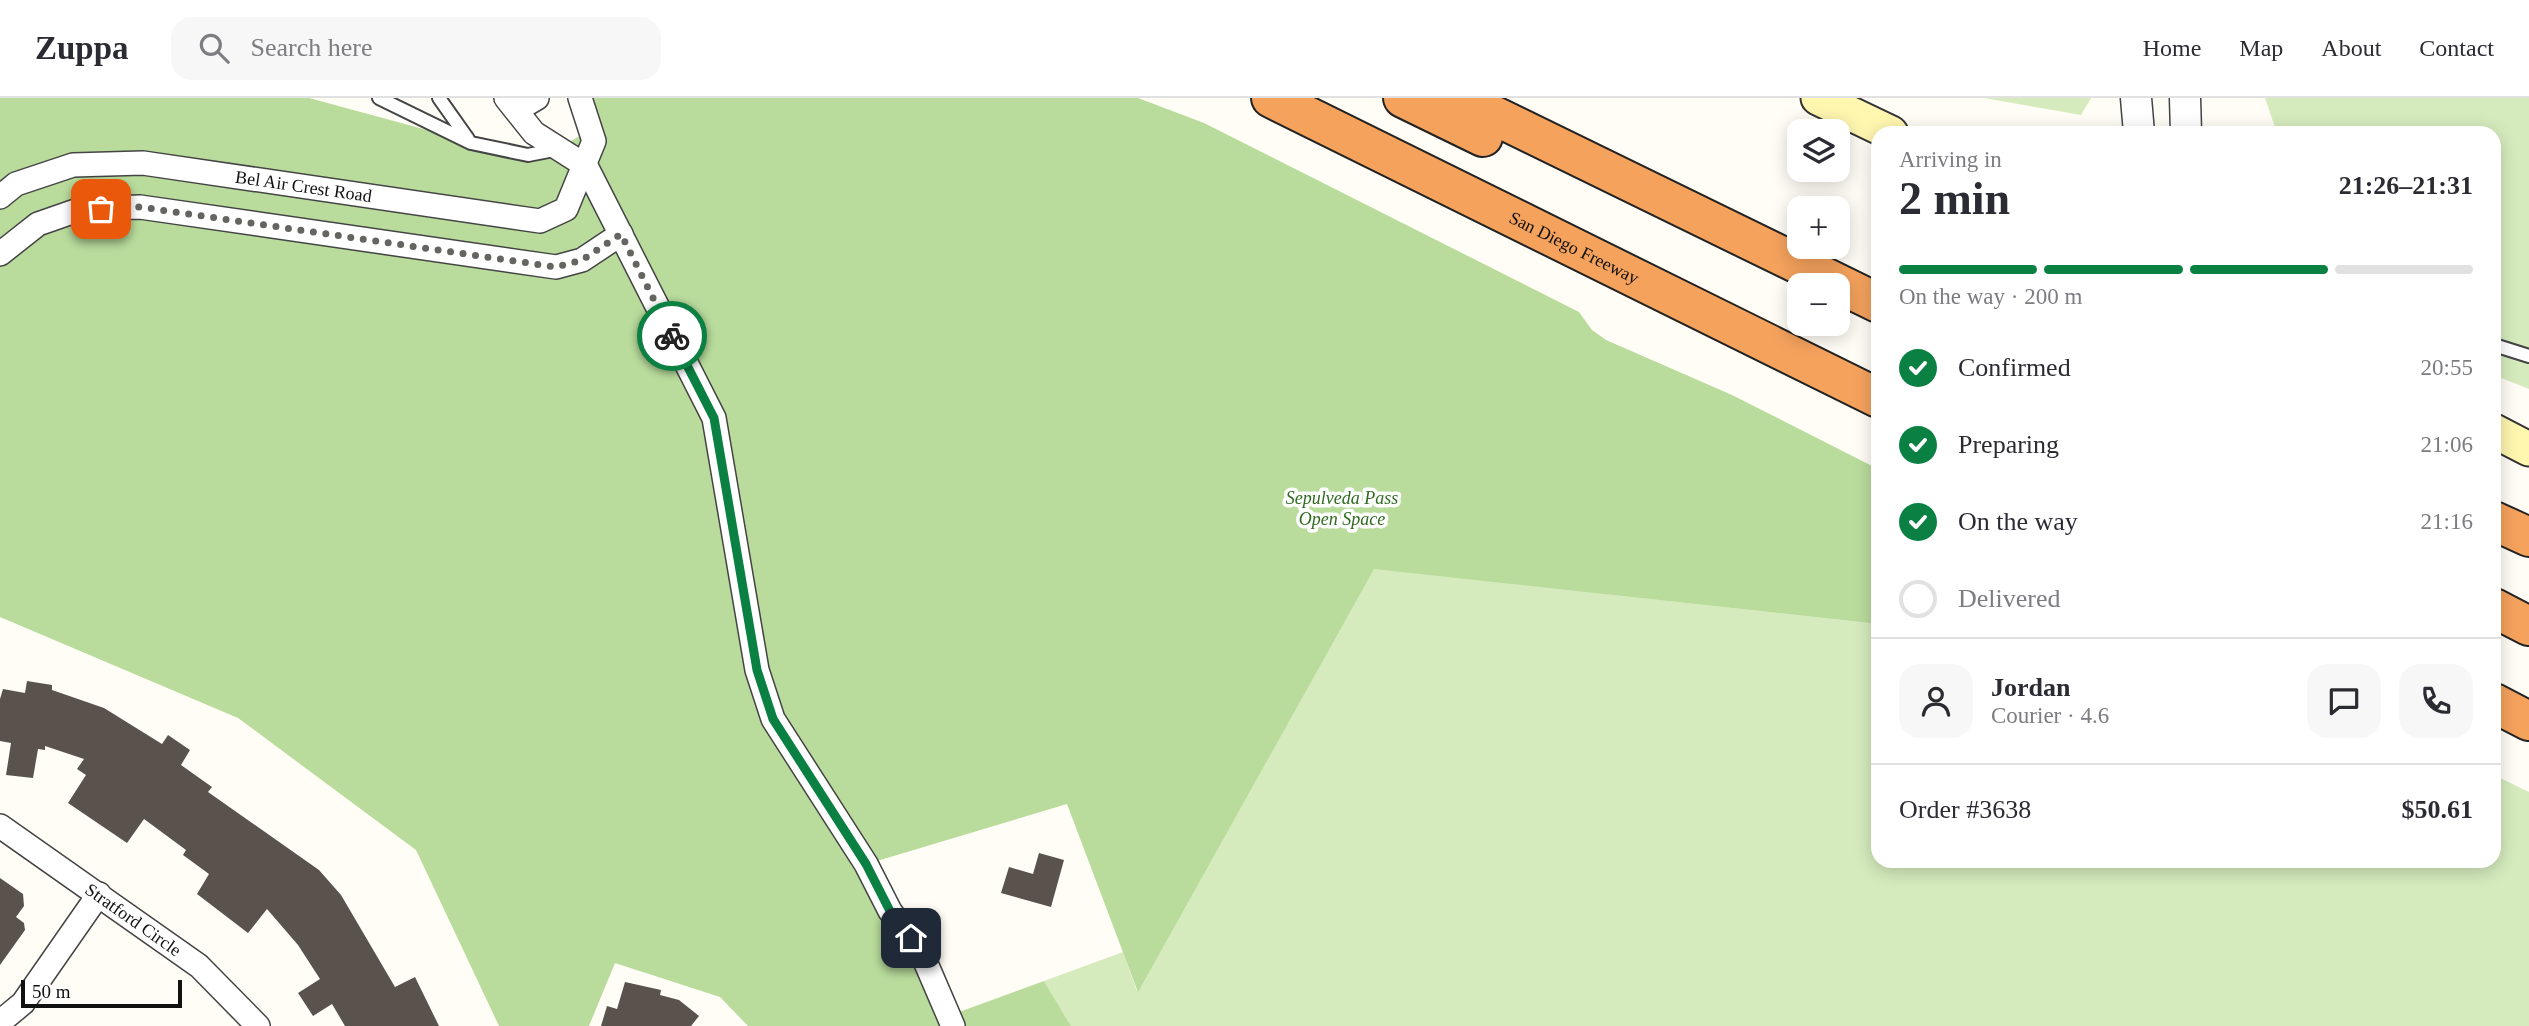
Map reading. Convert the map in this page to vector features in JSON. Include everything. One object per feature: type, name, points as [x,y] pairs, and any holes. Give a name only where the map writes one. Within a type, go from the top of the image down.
[{"type":"highway","name":"San Diego Freeway","points":[[1271,98],[1871,395]]},
{"type":"highway","points":[[1403,98],[1560,176],[1608,173]]},
{"type":"highway","points":[[1458,98],[1871,300]]},
{"type":"highway","points":[[2501,524],[2529,537]]},
{"type":"highway","points":[[2501,612],[2529,626]]},
{"type":"highway","points":[[2501,707],[2529,721]]},
{"type":"main road","points":[[1818,98],[1876,126]]},
{"type":"main road","points":[[2501,435],[2529,449]]},
{"type":"street","points":[[537,98],[511,104],[534,133],[586,166],[714,418],[757,670],[773,719],[866,864],[890,911],[922,954],[953,1026]]},
{"type":"street","name":"Bel Air Crest Road","points":[[0,197],[16,184],[73,165],[143,163],[540,221],[566,209],[586,166],[594,141],[580,98]]},
{"type":"street","points":[[2136,98],[2138,126]]},
{"type":"street","points":[[2185,98],[2186,126]]},
{"type":"street","points":[[0,254],[38,224],[81,209],[140,207],[556,267],[582,260],[621,234]]},
{"type":"street","name":"Stratford Circle","points":[[0,825],[199,966],[258,1026]]},
{"type":"street","points":[[0,1021],[23,1003],[99,894]]},
{"type":"lane","points":[[379,98],[471,142],[528,155],[560,149]]},
{"type":"lane","points":[[439,98],[471,142]]},
{"type":"lane","points":[[2501,347],[2529,356]]},
{"type":"green space","points":[[0,98],[309,98],[538,160],[597,126],[592,98],[1138,98],[1204,123],[1579,312],[1592,330],[1606,340],[1732,395],[1871,465],[1871,623],[1374,569],[1138,992],[1067,804],[867,864],[951,1015],[1044,981],[1071,1026],[748,1026],[720,997],[615,963],[589,1026],[499,1026],[416,850],[238,718],[0,617]]},
{"type":"green space","points":[[1984,98],[2091,98],[2081,115]]},
{"type":"green space","points":[[2265,98],[2529,98],[2529,389],[2501,378],[2501,126],[2275,126]]},
{"type":"green space","name":"Sepulveda Pass Open Space","points":[[1302,274],[1606,594],[1871,623],[1871,868],[2501,868],[2501,778],[2529,792],[2529,1026],[1071,1026],[1044,981],[1123,952],[1137,991]]},
{"type":"building","points":[[27,681],[52,685],[52,690],[104,708],[162,744],[168,735],[190,750],[181,765],[212,787],[208,792],[319,870],[341,895],[395,987],[415,977],[439,1026],[345,1026],[332,1004],[313,1016],[298,993],[320,979],[298,945],[267,909],[248,933],[197,894],[209,874],[183,855],[186,850],[144,819],[127,843],[68,803],[86,775],[77,769],[84,759],[45,746],[45,750],[38,749],[33,778],[6,775],[11,743],[0,741],[0,699],[3,689],[25,693]]},
{"type":"building","points":[[1039,853],[1064,860],[1051,907],[1001,893],[1009,867],[1033,874]]},
{"type":"building","points":[[0,878],[23,894],[24,906],[16,917],[24,923],[25,930],[0,965]]},
{"type":"building","points":[[625,982],[661,990],[660,995],[679,1000],[699,1016],[691,1026],[601,1026],[607,1006],[617,1009]]},
{"type":"way so far","points":[[101,209],[140,207],[556,267],[582,260],[621,234],[672,336]]},
{"type":"route","points":[[672,336],[714,418],[757,670],[773,719],[866,864],[890,911],[911,938]]}]
